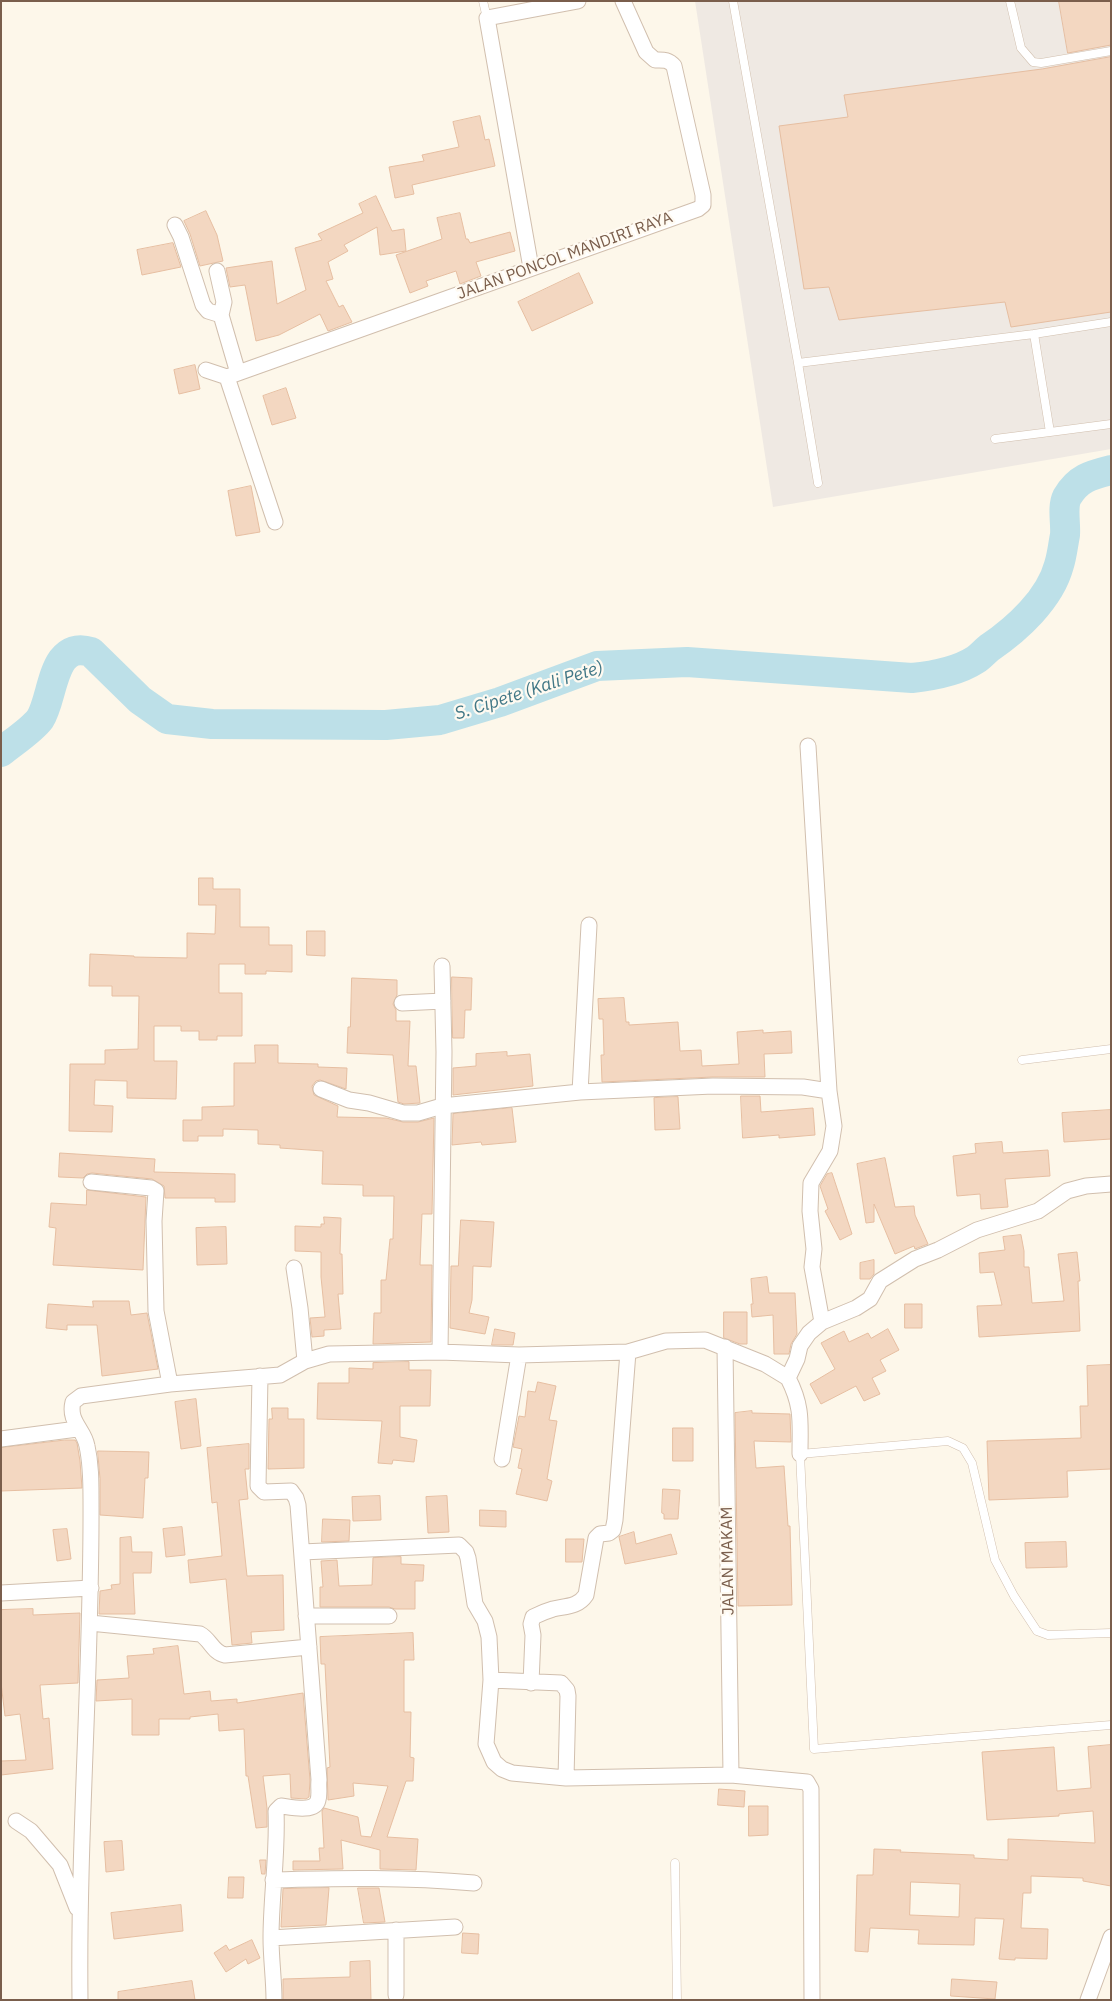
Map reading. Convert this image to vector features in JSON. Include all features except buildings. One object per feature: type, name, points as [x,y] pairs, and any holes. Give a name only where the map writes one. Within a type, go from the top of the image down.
[{"type":"street","points":[[532,268],[487,18],[578,1]]},
{"type":"street","name":"JALAN PONCOL MANDIRI RAYA","points":[[233,375],[698,209],[703,205],[704,202],[674,66],[671,62],[665,60],[655,60],[646,52],[623,1]]},
{"type":"street","points":[[175,225],[181,237],[203,305],[208,312],[221,315]]},
{"type":"street","points":[[217,271],[224,302],[221,315],[233,375],[275,522]]},
{"type":"street","points":[[206,370],[233,375]]},
{"type":"street","points":[[808,746],[828,1091],[834,1126],[830,1151],[811,1183],[810,1211],[814,1249],[812,1266],[822,1322]]},
{"type":"street","points":[[580,1092],[589,924]]},
{"type":"street","points":[[440,1352],[442,966]]},
{"type":"street","points":[[402,1003],[443,1001]]},
{"type":"street","points":[[321,1089],[349,1100],[369,1103],[403,1113],[418,1113],[442,1106],[580,1092],[713,1086],[803,1087],[828,1091]]},
{"type":"street","points":[[91,1182],[151,1188],[156,1192],[154,1221],[156,1311],[170,1384]]},
{"type":"street","points":[[788,1378],[797,1359],[800,1346],[809,1333],[822,1322],[856,1308],[870,1299],[880,1282],[915,1259],[938,1250],[977,1230],[1038,1211],[1067,1191],[1086,1186],[1111,1184]]},
{"type":"street","points":[[294,1268],[305,1361]]},
{"type":"street","points":[[80,2000],[79,1914],[91,1588],[91,1470],[84,1435],[77,1429],[71,1410],[73,1402],[81,1396],[170,1384],[280,1375],[305,1361],[329,1354],[440,1352],[519,1355],[628,1352],[666,1341],[705,1340],[765,1364],[788,1378],[797,1395],[800,1410],[800,1454]]},
{"type":"street","name":"JALAN MAKAM","points":[[725,1347],[731,1776]]},
{"type":"street","points":[[531,1683],[531,1624],[533,1617],[551,1610],[575,1605],[582,1601],[586,1595],[596,1538],[600,1534],[609,1533],[613,1530],[628,1352]]},
{"type":"street","points":[[502,1459],[519,1355]]},
{"type":"street","points":[[260,1376],[258,1486],[264,1492],[291,1491],[296,1498],[302,1552],[319,1780],[318,1801],[315,1806],[310,1808],[281,1806],[276,1811],[277,1831],[271,1938],[274,2000]]},
{"type":"street","points":[[1,1439],[77,1429]]},
{"type":"street","points":[[302,1552],[459,1545],[466,1552],[475,1604],[485,1621],[489,1637],[491,1680],[486,1744],[494,1762],[512,1774],[566,1778],[731,1776],[804,1781],[811,1787],[812,2000]]},
{"type":"street","points":[[1,1593],[91,1588]]},
{"type":"street","points":[[306,1616],[389,1616]]},
{"type":"street","points":[[90,1623],[200,1634],[208,1640],[216,1651],[225,1655],[309,1646]]},
{"type":"street","points":[[491,1680],[561,1683],[568,1690],[566,1778]]},
{"type":"street","points":[[16,1821],[30,1831],[60,1864],[79,1914]]},
{"type":"street","points":[[273,1880],[410,1878],[474,1883]]},
{"type":"street","points":[[271,1938],[455,1927]]},
{"type":"street","points":[[396,1930],[396,1995]]},
{"type":"street","points":[[1088,2000],[1111,1937]]},
{"type":"lane","points":[[483,1],[487,18]]},
{"type":"lane","points":[[734,1],[818,483]]},
{"type":"lane","points":[[1010,1],[1020,48],[1033,62],[1041,63],[1111,51]]},
{"type":"lane","points":[[798,363],[1034,334],[1111,322]]},
{"type":"lane","points":[[1034,334],[1050,432]]},
{"type":"lane","points":[[995,439],[1111,424]]},
{"type":"lane","points":[[1022,1060],[1111,1049]]},
{"type":"lane","points":[[1111,1633],[1048,1635],[1037,1631],[1014,1596],[995,1560],[972,1464],[963,1448],[948,1442],[800,1454],[814,1749],[1111,1725]]},
{"type":"lane","points":[[675,1863],[677,2000]]},
{"type":"shaded area","points":[[695,1],[1111,1],[1111,449],[773,507]]},
{"type":"waterway","name":"S. Cipete (Kali Pete)","points":[[1,752],[27,732],[40,719],[45,710],[61,662],[68,654],[78,650],[91,652],[140,700],[167,719],[212,724],[386,725],[440,720],[500,702],[597,666],[687,662],[912,678],[944,672],[961,667],[977,659],[1031,612],[1055,578],[1065,535],[1064,511],[1067,497],[1080,481],[1111,470]]}]
